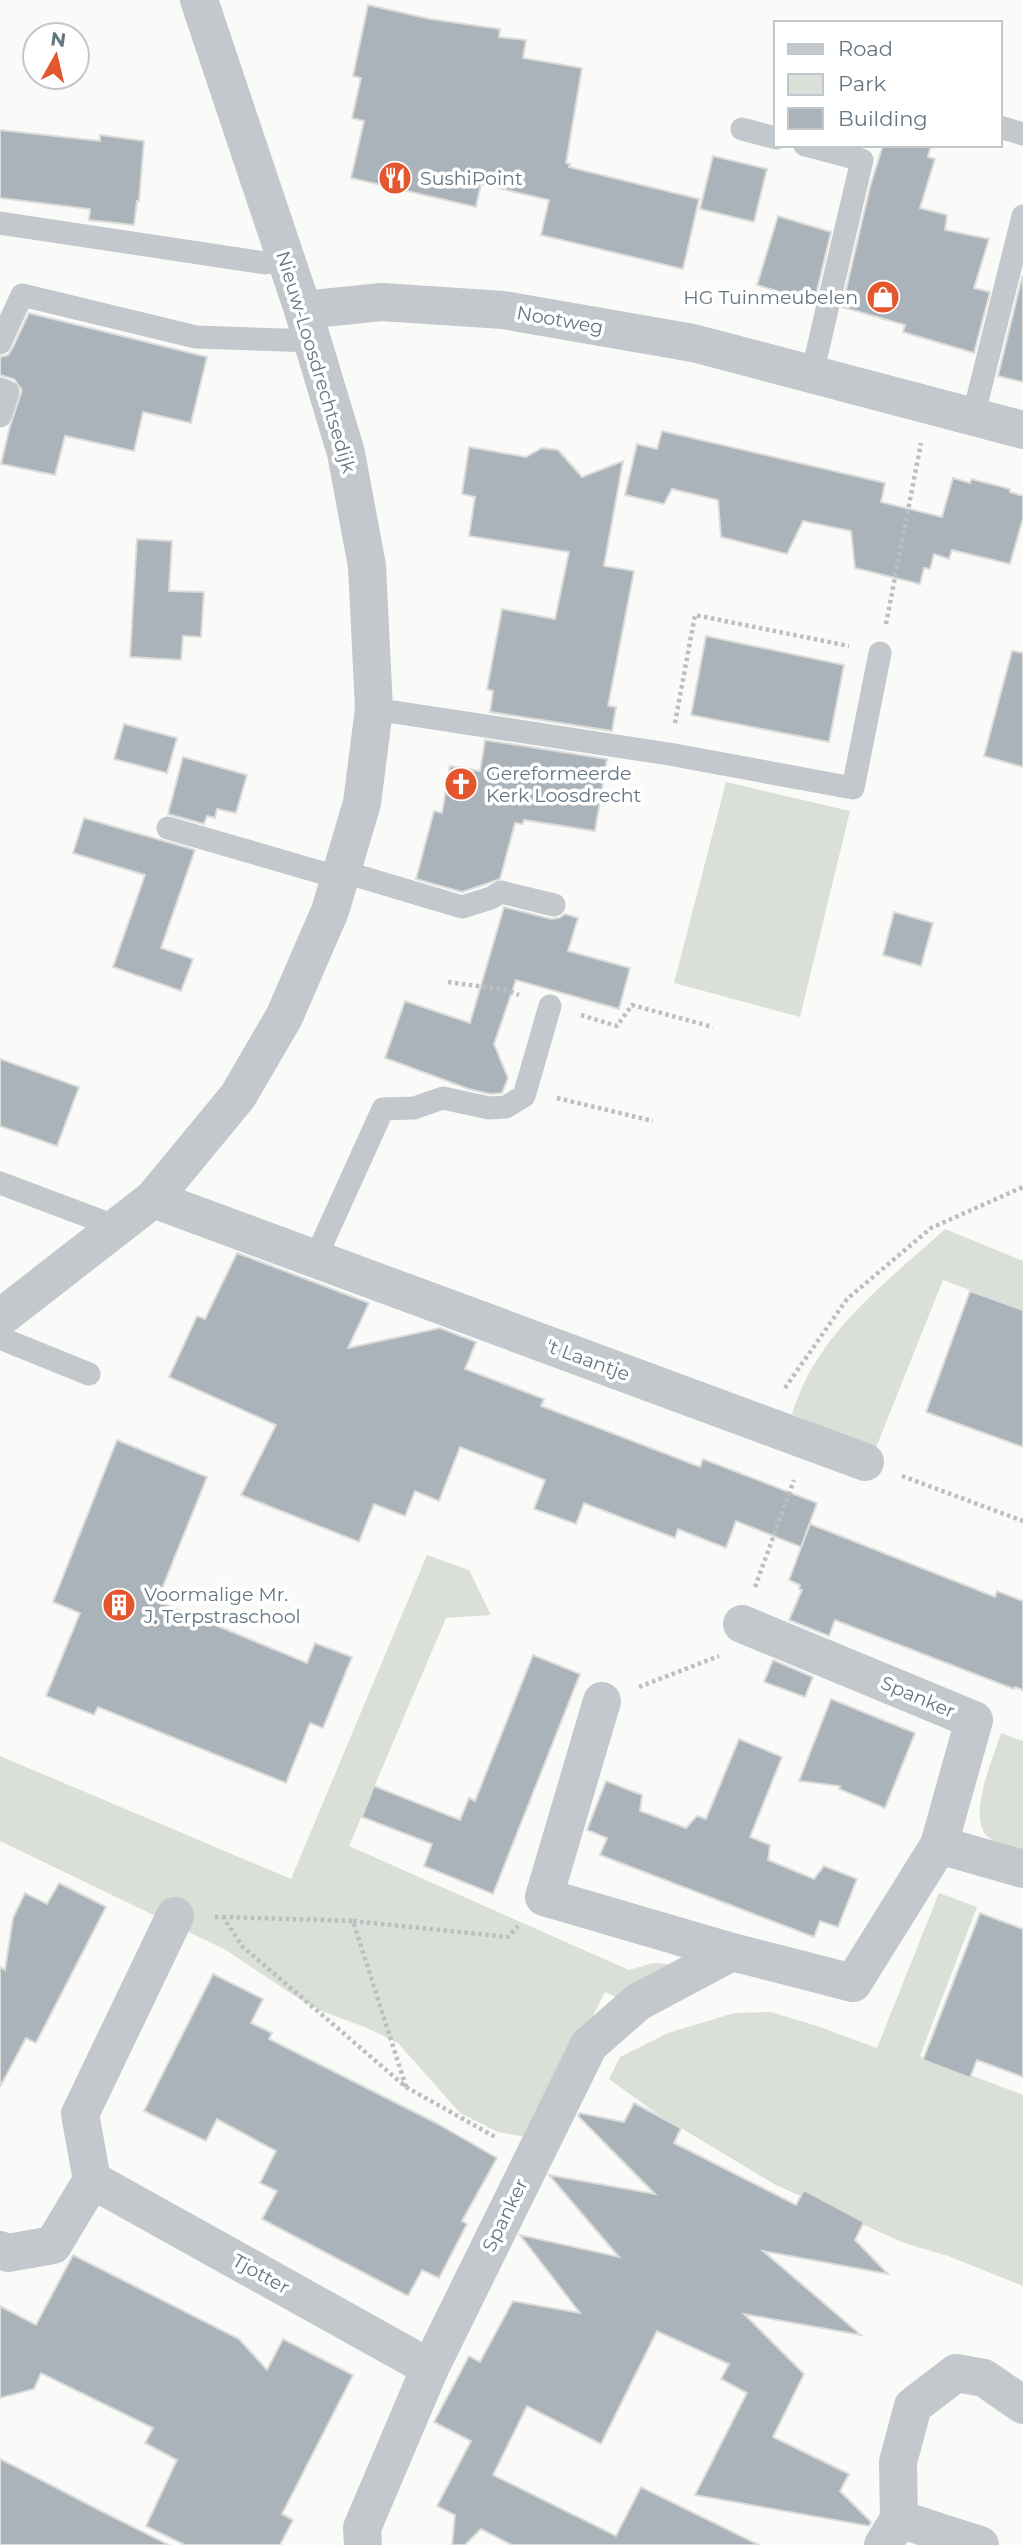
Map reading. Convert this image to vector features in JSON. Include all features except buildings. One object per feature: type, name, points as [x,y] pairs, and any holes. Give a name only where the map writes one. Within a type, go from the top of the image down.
[{"type":"street","name":"Nieuw-Loosdrechtsedijk","points":[[0,1318],[153,1199],[238,1096],[278,1028],[330,911],[362,803],[374,709],[367,566],[346,453],[286,259],[199,0]]},
{"type":"street","name":"Nootweg","points":[[307,325],[382,302],[503,310],[693,343],[1023,429]]},
{"type":"street","name":"'t Laantje","points":[[153,1199],[865,1462]]},
{"type":"street","name":"Spanker","points":[[544,1897],[732,1952],[853,1983],[939,1845],[974,1720],[742,1624]]},
{"type":"street","points":[[544,1897],[602,1701]]},
{"type":"street","points":[[939,1845],[1023,1869]]},
{"type":"street","points":[[0,2250],[8,2253],[53,2245],[92,2180],[80,2114],[176,1916]]},
{"type":"street","name":"Spanker","points":[[363,2545],[362,2528],[430,2368],[589,2045],[638,2002],[732,1952]]},
{"type":"street","name":"Tjotter","points":[[92,2180],[430,2368]]},
{"type":"street","points":[[980,2545],[891,2532],[898,2462],[913,2406],[956,2373],[984,2378],[1023,2405]]},
{"type":"lane","points":[[1002,128],[1023,134]]},
{"type":"lane","points":[[742,129],[774,137]]},
{"type":"lane","points":[[812,374],[862,160],[813,147]]},
{"type":"lane","points":[[974,417],[1023,216]]},
{"type":"lane","points":[[0,223],[265,263],[286,259]]},
{"type":"lane","points":[[0,343],[22,295],[196,337],[307,325]]},
{"type":"lane","points":[[0,389],[8,392],[0,415]]},
{"type":"lane","points":[[374,709],[669,754],[853,788],[880,653]]},
{"type":"lane","points":[[168,828],[462,907],[501,892],[554,905]]},
{"type":"lane","points":[[315,1259],[383,1109],[414,1108],[443,1098],[489,1108],[506,1107],[524,1096],[550,1006]]},
{"type":"lane","points":[[0,1183],[117,1227]]},
{"type":"lane","points":[[0,1338],[89,1374]]},
{"type":"path","points":[[669,754],[695,615],[880,653],[929,405]]},
{"type":"path","points":[[526,1090],[653,1121]]},
{"type":"path","points":[[761,1424],[847,1299],[931,1228],[1023,1187]]},
{"type":"path","points":[[865,1462],[1023,1521]]},
{"type":"path","points":[[223,1917],[353,1921],[508,1937],[544,1897]]},
{"type":"path","points":[[353,1921],[407,2087]]},
{"type":"path","points":[[243,1947],[407,2087],[533,2158]]},
{"type":"green space","points":[[726,782],[850,811],[800,1017],[674,983]]},
{"type":"green space","points":[[945,1229],[1023,1261],[1023,1310],[943,1280],[875,1450],[792,1414],[806,1379],[834,1336],[869,1298]]},
{"type":"green space","points":[[427,1555],[469,1570],[491,1615],[446,1618],[349,1846],[629,1970],[653,1963],[683,1965],[628,2002],[605,1992],[531,2138],[498,2132],[460,2113],[398,2043],[365,2027],[321,2011],[226,1950],[0,1841],[0,1756],[291,1879]]},
{"type":"green space","points":[[1001,1733],[1023,1741],[1023,1851],[988,1837],[982,1828],[980,1816],[984,1786]]},
{"type":"green space","points":[[939,1893],[977,1907],[920,2056],[1023,2095],[1023,2286],[948,2256],[904,2243],[774,2184],[656,2113],[609,2079],[620,2057],[668,2033],[734,2013],[771,2012],[877,2048]]},
{"type":"place","name":"SushiPoint","points":[[395,178]]},
{"type":"place","name":"HG Tuinmeubelen","points":[[883,297]]},
{"type":"place","name":"Gereformeerde Kerk Loosdrecht","points":[[461,784]]},
{"type":"place","name":"Voormalige Mr. J. Terpstraschool","points":[[119,1605]]}]
